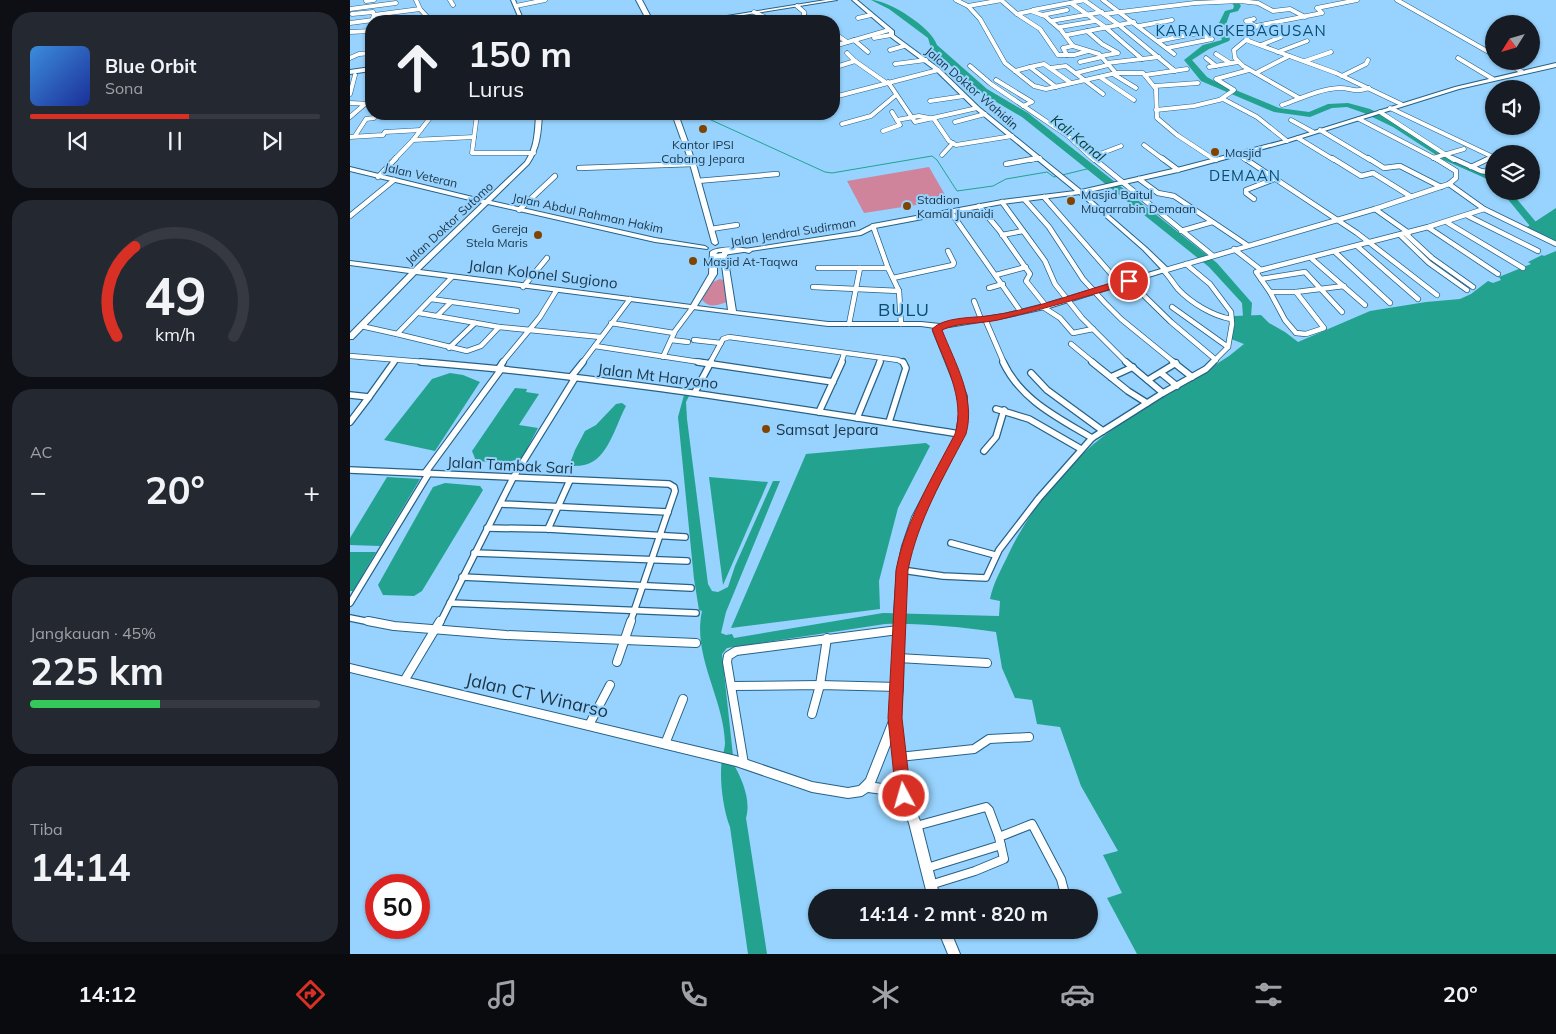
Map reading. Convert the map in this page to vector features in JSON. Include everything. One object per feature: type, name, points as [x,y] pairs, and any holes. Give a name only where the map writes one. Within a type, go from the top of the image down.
[{"type":"highway","points":[[639,0],[645,15]]},
{"type":"highway","points":[[352,73],[365,70]]},
{"type":"main road","points":[[737,15],[835,0]]},
{"type":"main road","name":"Jalan Doktor Wahidin","points":[[854,0],[904,46],[938,70],[977,108],[1065,178],[1145,249],[1164,270]]},
{"type":"main road","points":[[515,3],[520,15]]},
{"type":"main road","points":[[1100,188],[1178,170],[1298,138],[1401,104],[1493,78],[1556,65]]},
{"type":"main road","name":"Jalan Doktor Sutomo","points":[[350,337],[414,272],[528,163],[534,154],[539,132],[539,120]]},
{"type":"main road","points":[[677,120],[693,164],[711,229],[721,250],[729,283],[732,312]]},
{"type":"main road","name":"Jalan Veteran","points":[[350,169],[488,202]]},
{"type":"main road","name":"Jalan Jendral Sudirman","points":[[721,250],[749,250],[861,233],[873,226],[950,211],[1080,192]]},
{"type":"main road","name":"Jalan Abdul Rahman Hakim","points":[[488,202],[708,249]]},
{"type":"main road","points":[[693,307],[713,274],[708,249],[711,229]]},
{"type":"main road","points":[[708,249],[721,250]]},
{"type":"main road","points":[[708,249],[721,250]]},
{"type":"main road","name":"Jalan Kolonel Sugiono","points":[[350,263],[523,287],[630,298],[828,324],[940,326],[1045,306],[1164,270]]},
{"type":"main road","points":[[713,274],[726,273]]},
{"type":"main road","points":[[931,889],[916,826],[904,796],[895,718],[898,687],[898,629],[902,570],[907,546],[917,517],[960,434],[964,407],[963,396],[936,330],[940,326]]},
{"type":"main road","name":"Jalan CT Winarso","points":[[350,668],[740,762]]},
{"type":"main road","points":[[895,718],[867,787],[890,790],[904,796]]},
{"type":"main road","points":[[948,939],[954,954]]},
{"type":"street","points":[[366,1],[373,0],[371,6]]},
{"type":"street","points":[[416,0],[420,10],[425,15]]},
{"type":"street","points":[[450,0],[454,5]]},
{"type":"street","points":[[515,3],[545,0]]},
{"type":"street","points":[[956,0],[968,6],[978,17],[1004,62],[1035,87],[1045,89],[1115,74],[1139,72],[1145,75],[1155,86],[1157,118],[1164,125],[1216,160]]},
{"type":"street","points":[[968,6],[1002,0],[1015,10],[1017,14],[1040,29],[1056,54],[1067,55],[1088,51]]},
{"type":"street","points":[[1017,14],[1084,0],[1119,25],[1175,71]]},
{"type":"street","points":[[1103,0],[1174,54]]},
{"type":"street","points":[[1254,19],[1246,21],[1256,26],[1305,17],[1323,13],[1317,8],[1356,0]]},
{"type":"street","points":[[1397,0],[1485,50]]},
{"type":"street","points":[[1051,21],[1103,13],[1232,1],[1258,3],[1274,11],[1290,9],[1305,17]]},
{"type":"street","points":[[1071,3],[1105,27],[1142,59]]},
{"type":"street","points":[[351,12],[359,8],[396,4]]},
{"type":"street","points":[[797,6],[804,12],[804,15]]},
{"type":"street","points":[[392,15],[420,10]]},
{"type":"street","points":[[1032,10],[1060,27],[1073,46]]},
{"type":"street","points":[[1042,15],[1067,10]]},
{"type":"street","points":[[351,12],[373,12],[374,15]]},
{"type":"street","points":[[754,12],[760,15]]},
{"type":"street","points":[[858,18],[871,15]]},
{"type":"street","points":[[1138,26],[1172,20]]},
{"type":"street","points":[[350,22],[365,21]]},
{"type":"street","points":[[1060,27],[1096,21]]},
{"type":"street","points":[[1067,35],[1134,22]]},
{"type":"street","points":[[1256,26],[1246,40],[1234,50],[1235,58],[1249,70],[1266,78],[1271,84],[1298,98]]},
{"type":"street","points":[[350,32],[365,31]]},
{"type":"street","points":[[1080,62],[1118,53],[1102,44],[1087,31]]},
{"type":"street","points":[[874,38],[890,32]]},
{"type":"street","points":[[840,44],[890,32]]},
{"type":"street","points":[[1148,34],[1156,32]]},
{"type":"street","points":[[1158,41],[1198,33],[1212,39],[1167,48]]},
{"type":"street","points":[[840,37],[847,42]]},
{"type":"street","points":[[1261,45],[1281,37]]},
{"type":"street","points":[[854,40],[868,52]]},
{"type":"street","points":[[1246,40],[1324,68],[1401,104]]},
{"type":"street","points":[[1278,52],[1307,41]]},
{"type":"street","points":[[1181,45],[1188,50]]},
{"type":"street","points":[[890,50],[904,46]]},
{"type":"street","points":[[1067,55],[1063,48],[1073,46],[1102,56],[1115,74],[1136,88]]},
{"type":"street","points":[[1305,61],[1331,52]]},
{"type":"street","points":[[846,53],[887,82],[910,117]]},
{"type":"street","points":[[350,58],[365,54]]},
{"type":"street","points":[[1216,54],[1230,63]]},
{"type":"street","points":[[1256,73],[1289,56]]},
{"type":"street","points":[[1076,73],[1107,64],[1159,57]]},
{"type":"street","points":[[1206,58],[1216,66]]},
{"type":"street","points":[[1224,60],[1235,58]]},
{"type":"street","points":[[1458,58],[1493,78]]},
{"type":"street","points":[[895,64],[926,60]]},
{"type":"street","points":[[1342,76],[1366,64],[1368,60]]},
{"type":"street","points":[[840,66],[855,61]]},
{"type":"street","points":[[1209,67],[1238,62]]},
{"type":"street","points":[[1015,71],[1044,64],[1071,83]]},
{"type":"street","points":[[970,66],[987,81],[1068,136],[1121,183],[1182,231],[1210,256]]},
{"type":"street","points":[[1050,68],[1065,66],[1103,94]]},
{"type":"street","points":[[1030,67],[1056,87]]},
{"type":"street","points":[[1316,71],[1324,68]]},
{"type":"street","points":[[1145,75],[1188,69]]},
{"type":"street","points":[[840,94],[938,70]]},
{"type":"street","points":[[1156,110],[1194,106],[1221,99],[1234,90],[1216,79],[1249,70]]},
{"type":"street","points":[[350,94],[352,73]]},
{"type":"street","points":[[1100,77],[1134,100]]},
{"type":"street","points":[[996,80],[1032,102],[1023,106]]},
{"type":"street","points":[[1155,86],[1198,83]]},
{"type":"street","points":[[1282,104],[1298,98],[1341,88],[1353,92],[1369,88]]},
{"type":"street","points":[[842,124],[871,116],[896,95]]},
{"type":"street","points":[[930,101],[964,96]]},
{"type":"street","points":[[1221,99],[1257,117],[1287,141]]},
{"type":"street","points":[[350,103],[365,104]]},
{"type":"street","points":[[350,117],[365,104]]},
{"type":"street","points":[[897,120],[919,116],[934,119],[977,108]]},
{"type":"street","points":[[1390,108],[1485,153]]},
{"type":"street","points":[[883,130],[899,126],[892,112]]},
{"type":"street","points":[[1379,112],[1444,154],[1471,167],[1485,171]]},
{"type":"street","points":[[955,122],[985,114]]},
{"type":"street","points":[[934,119],[953,143],[965,145],[1012,136]]},
{"type":"street","points":[[1231,319],[1222,318],[1181,292],[1164,270],[1375,209],[1449,184],[1456,178],[1456,170],[1435,157],[1359,119]]},
{"type":"street","points":[[356,136],[365,120]]},
{"type":"street","points":[[378,177],[413,140],[428,120]]},
{"type":"street","points":[[477,120],[473,154],[534,154]]},
{"type":"street","points":[[1291,120],[1316,131],[1384,168],[1400,166],[1441,187]]},
{"type":"street","points":[[350,137],[420,130]]},
{"type":"street","points":[[413,140],[474,137]]},
{"type":"street","points":[[1298,138],[1361,176],[1373,173],[1410,196]]},
{"type":"street","points":[[942,155],[953,143]]},
{"type":"street","points":[[1092,157],[1120,146]]},
{"type":"street","points":[[1144,146],[1178,170]]},
{"type":"street","points":[[1435,157],[1464,149]]},
{"type":"street","points":[[1237,154],[1277,178],[1338,220],[1437,295]]},
{"type":"street","points":[[1006,164],[1040,158]]},
{"type":"street","points":[[1471,167],[1485,161]]},
{"type":"street","points":[[580,168],[693,164]]},
{"type":"street","points":[[697,181],[777,174]]},
{"type":"street","points":[[519,210],[555,176]]},
{"type":"street","points":[[1254,198],[1246,193],[1246,190],[1277,178]]},
{"type":"street","points":[[1139,179],[1158,193],[1174,196],[1247,245]]},
{"type":"street","points":[[350,216],[394,180]]},
{"type":"street","points":[[1449,184],[1484,209],[1556,244]]},
{"type":"street","name":"Jalan Jendral Sudirman","points":[[1080,192],[1100,188]]},
{"type":"street","points":[[1044,197],[1120,284]]},
{"type":"street","points":[[1025,200],[1049,227],[1094,292],[1121,319],[1192,377]]},
{"type":"street","points":[[1002,202],[1045,261],[1055,284],[1068,300],[1093,329],[1163,393]]},
{"type":"street","points":[[979,206],[1026,267],[1030,274],[1027,282],[1045,306],[1060,318],[1073,333],[1093,329]]},
{"type":"street","points":[[1375,209],[1432,258],[1473,287]]},
{"type":"street","points":[[1296,292],[1324,328],[1302,334],[1295,332],[1256,272],[1448,223],[1484,209]]},
{"type":"street","points":[[950,211],[1021,312]]},
{"type":"street","points":[[1468,216],[1538,251]]},
{"type":"street","points":[[1182,231],[1212,222]]},
{"type":"street","points":[[1448,223],[1523,268]]},
{"type":"street","points":[[711,229],[737,225]]},
{"type":"street","points":[[873,226],[888,268],[899,291],[901,324]]},
{"type":"street","points":[[1429,228],[1498,274]]},
{"type":"street","points":[[1002,236],[1023,232]]},
{"type":"street","points":[[1405,234],[1429,263],[1467,290]]},
{"type":"street","points":[[1357,246],[1418,299]]},
{"type":"street","points":[[1234,249],[1261,270]]},
{"type":"street","points":[[893,278],[952,265],[954,263],[948,251]]},
{"type":"street","points":[[1335,252],[1390,303]]},
{"type":"street","points":[[523,287],[547,258]]},
{"type":"street","points":[[1312,259],[1364,305]]},
{"type":"street","points":[[902,570],[982,579],[988,575],[995,555],[1039,498],[1092,438],[1163,393],[1206,369],[1216,360],[1228,347],[1231,319],[1228,307],[1210,284],[1188,263]]},
{"type":"street","points":[[996,275],[1026,267]]},
{"type":"street","points":[[818,268],[888,268]]},
{"type":"street","points":[[849,324],[860,268]]},
{"type":"street","points":[[1261,280],[1304,272],[1324,290],[1342,312]]},
{"type":"street","points":[[397,334],[452,277]]},
{"type":"street","points":[[1129,281],[1168,321],[1216,360]]},
{"type":"street","points":[[989,288],[1003,284]]},
{"type":"street","points":[[1270,292],[1324,290],[1344,286]]},
{"type":"street","points":[[813,287],[899,291]]},
{"type":"street","points":[[350,603],[427,473],[500,368],[507,355],[511,354],[540,317],[556,291]]},
{"type":"street","points":[[404,681],[450,603],[513,478],[573,377],[630,298]]},
{"type":"street","points":[[431,299],[516,310]]},
{"type":"street","points":[[974,301],[1006,365],[1022,391],[1038,404],[1092,438]]},
{"type":"street","points":[[437,316],[451,302]]},
{"type":"street","points":[[663,357],[674,333],[693,307]]},
{"type":"street","points":[[1172,307],[1228,347]]},
{"type":"street","points":[[419,313],[499,327],[601,338]]},
{"type":"street","points":[[449,348],[476,322]]},
{"type":"street","points":[[612,324],[674,333]]},
{"type":"street","points":[[361,326],[449,348],[472,351],[482,345],[499,327]]},
{"type":"street","points":[[695,392],[723,338],[729,337],[898,360],[906,364],[888,422]]},
{"type":"street","points":[[671,340],[688,342]]},
{"type":"street","points":[[694,340],[721,343]]},
{"type":"street","points":[[1071,344],[1111,377],[1147,403]]},
{"type":"street","points":[[594,346],[833,382]]},
{"type":"street","points":[[819,412],[840,368],[844,354]]},
{"type":"street","name":"Jalan Mt Haryono","points":[[350,356],[500,368],[695,392],[960,434]]},
{"type":"street","points":[[858,418],[881,358]]},
{"type":"street","points":[[350,422],[395,360]]},
{"type":"street","points":[[1148,380],[1176,363]]},
{"type":"street","points":[[1111,377],[1133,367]]},
{"type":"street","points":[[1161,372],[1177,386]]},
{"type":"street","points":[[1031,373],[1046,389],[1093,421],[1103,431]]},
{"type":"street","points":[[350,395],[369,397]]},
{"type":"street","points":[[996,409],[1031,420],[1081,449]]},
{"type":"street","points":[[984,451],[996,437],[1004,410]]},
{"type":"street","name":"Jalan Tambak Sari","points":[[350,470],[669,484],[674,487],[675,491],[668,512]]},
{"type":"street","points":[[548,529],[570,480]]},
{"type":"street","points":[[501,504],[668,512],[617,662]]},
{"type":"street","points":[[487,528],[548,529],[685,537]]},
{"type":"street","points":[[951,543],[995,555]]},
{"type":"street","points":[[474,553],[687,561]]},
{"type":"street","points":[[462,577],[691,588]]},
{"type":"street","points":[[450,603],[696,613]]},
{"type":"street","points":[[350,618],[394,626],[506,635],[696,643]]},
{"type":"street","points":[[867,787],[855,792],[836,792],[812,787],[740,762],[732,686],[727,662],[728,656],[736,651],[898,629]]},
{"type":"street","points":[[812,714],[820,685],[827,638]]},
{"type":"street","points":[[898,658],[987,663]]},
{"type":"street","points":[[589,725],[610,685]]},
{"type":"street","points":[[732,686],[820,685],[898,687]]},
{"type":"street","points":[[665,744],[683,699]]},
{"type":"street","points":[[899,756],[974,749],[990,738],[1029,738]]},
{"type":"street","points":[[916,826],[986,807],[990,810],[1005,858],[975,871],[930,885]]},
{"type":"street","points":[[925,869],[1000,841],[1034,824],[1050,862],[1066,889]]},
{"type":"shaded area","points":[[929,167],[948,200],[864,213],[847,181]]},
{"type":"shaded area","points":[[1556,208],[1556,243],[1527,227]]},
{"type":"shaded area","points":[[1556,251],[1556,954],[1137,954],[1107,898],[1122,893],[1103,855],[1118,851],[1081,786],[1060,727],[1037,724],[1032,700],[1015,698],[1002,668],[996,632],[940,626],[885,624],[727,648],[722,654],[734,765],[747,798],[746,818],[767,954],[748,954],[730,827],[722,793],[721,767],[725,743],[723,727],[701,644],[702,611],[699,610],[694,579],[678,417],[684,395],[689,396],[686,402],[687,419],[708,584],[712,591],[718,592],[728,587],[735,566],[773,481],[780,481],[726,612],[721,633],[726,635],[732,634],[734,638],[883,613],[999,616],[1000,601],[990,599],[993,587],[1018,535],[1041,500],[1069,467],[1100,439],[1144,408],[1229,356],[1244,344],[1231,339],[1234,316],[1261,315],[1269,323],[1298,342],[1370,311],[1426,302],[1460,299],[1471,294],[1488,281],[1493,283],[1501,280],[1499,277],[1531,264],[1528,262],[1542,255],[1544,256]]},
{"type":"shaded area","points":[[720,279],[725,281],[729,301],[718,305],[708,305],[702,300],[713,282]]},
{"type":"shaded area","points":[[450,373],[463,375],[480,382],[435,451],[384,440],[432,379]]},
{"type":"shaded area","points":[[515,388],[527,389],[526,392],[539,394],[519,425],[538,428],[522,458],[504,463],[476,461],[472,451]]},
{"type":"shaded area","points":[[622,403],[626,406],[612,438],[597,459],[580,466],[569,466],[585,431],[596,425],[616,404]]},
{"type":"shaded area","points":[[926,443],[930,446],[898,508],[879,581],[880,609],[731,628],[806,454]]},
{"type":"shaded area","points":[[387,477],[420,479],[380,546],[350,545],[350,538]]},
{"type":"shaded area","points":[[709,477],[768,482],[723,585]]},
{"type":"shaded area","points":[[445,483],[480,486],[483,490],[422,591],[414,596],[383,595],[378,585],[433,487]]},
{"type":"shaded area","points":[[350,552],[376,552],[353,591],[350,591]]},
{"type":"waterway","name":"Kali Kanal","points":[[874,0],[891,8],[931,37],[934,46],[984,91],[1025,115],[1213,265],[1247,303],[1247,315]]},
{"type":"waterway","points":[[1233,0],[1238,6],[1236,10],[1227,12],[1221,27],[1226,39],[1225,41],[1206,47],[1188,60],[1204,79],[1277,110],[1310,115],[1331,106],[1348,105],[1367,111],[1396,125],[1447,158],[1485,175]]},
{"type":"waterway","points":[[711,120],[825,172],[832,173],[932,156],[937,160],[957,191],[993,186],[1006,179],[1047,172],[1054,177],[1091,168]]},
{"type":"waterway","points":[[1513,200],[1533,224]]},
{"type":"place","name":"Kantor IPSI Cabang Jepara","points":[[703,129]]},
{"type":"place","name":"Masjid","points":[[1215,152]]},
{"type":"place","name":"Masjid Baitul Muqarrabin Demaan","points":[[1071,201]]},
{"type":"place","name":"Stadion Kamal Junaidi","points":[[907,206]]},
{"type":"place","name":"Gereja Stela Maris","points":[[538,235]]},
{"type":"place","name":"Masjid At-Taqwa","points":[[693,261]]},
{"type":"place","name":"Samsat Jepara","points":[[766,429]]},
{"type":"district","name":"KARANGKEBAGUSAN","points":[[1241,30]]},
{"type":"district","name":"DEMAAN","points":[[1245,175]]},
{"type":"district","name":"BULU","points":[[904,309]]},
{"type":"route","points":[[904,796],[895,718],[898,687],[898,627],[902,570],[907,546],[917,517],[963,425],[963,396],[936,330],[940,326],[955,322],[993,318],[1043,307],[1129,281]]}]
